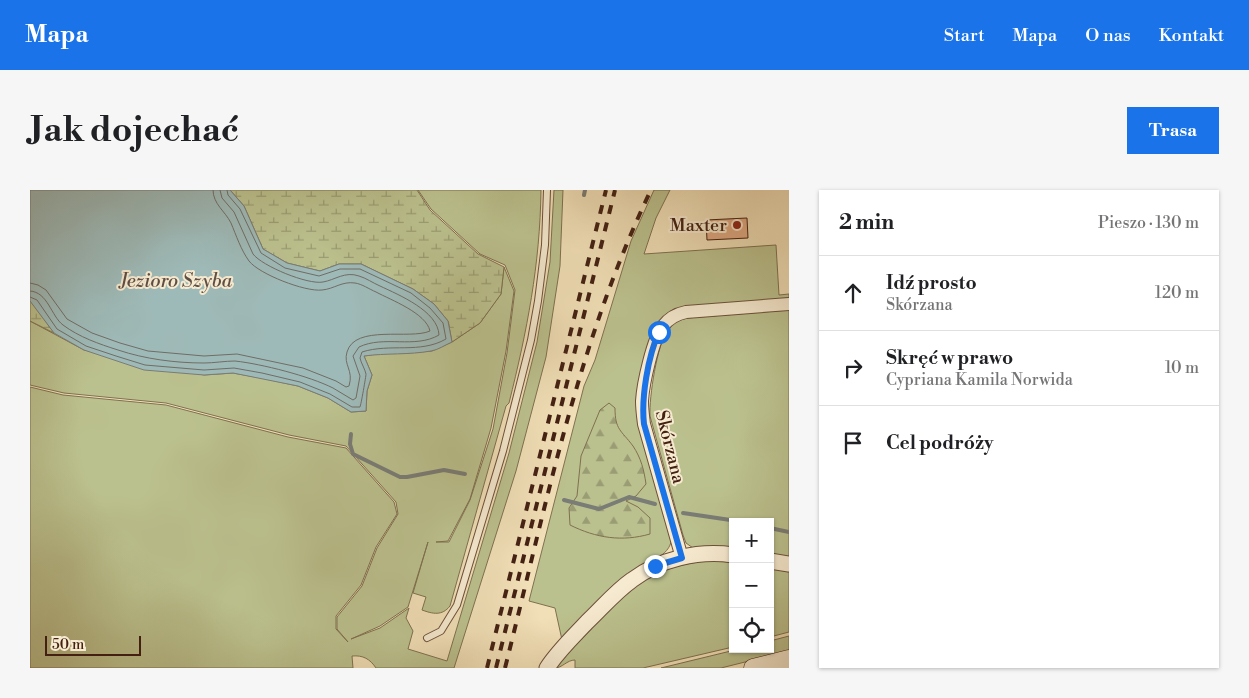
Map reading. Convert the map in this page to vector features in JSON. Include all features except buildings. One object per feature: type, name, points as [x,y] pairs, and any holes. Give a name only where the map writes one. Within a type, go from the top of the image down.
[{"type":"main road","points":[[753,668],[789,659]]},
{"type":"street","name":"Skórzana","points":[[682,558],[642,411],[645,386],[656,339],[663,326],[676,314],[789,304]]},
{"type":"street","points":[[547,668],[561,650],[626,585],[647,570],[682,558],[709,554],[729,555]]},
{"type":"street","points":[[774,562],[789,564]]},
{"type":"lane","points":[[427,638],[441,631],[457,605],[503,451],[538,301],[545,245],[547,190]]},
{"type":"green space","points":[[230,190],[417,190],[430,210],[478,254],[504,267],[501,294],[480,323],[452,342],[448,321],[434,304],[413,289],[361,264],[339,264],[320,271],[287,263],[263,249],[244,206]]},
{"type":"green space","points":[[418,190],[541,190],[535,271],[521,350],[509,403],[506,406],[450,606],[441,613],[422,610],[426,597],[413,593],[428,542],[408,607],[380,626],[351,639],[380,628],[409,608],[406,618],[413,631],[408,649],[447,661],[509,453],[537,342],[550,262],[554,190],[563,190],[560,266],[546,357],[516,471],[454,668],[376,668],[366,658],[352,656],[353,668],[30,668],[30,387],[63,395],[166,405],[288,437],[346,448],[394,502],[397,514],[376,547],[361,585],[336,616],[336,629],[348,642],[337,629],[337,617],[362,586],[377,548],[398,514],[396,502],[346,446],[289,435],[166,403],[64,393],[30,385],[30,321],[84,350],[204,375],[233,373],[298,386],[328,398],[351,412],[366,411],[367,391],[372,375],[364,356],[384,353],[432,351],[452,342],[480,323],[501,294],[504,267],[514,291],[506,351],[491,428],[470,499],[448,541],[436,542],[449,542],[470,500],[493,429],[507,353],[515,290],[505,265],[480,254],[431,209]]},
{"type":"green space","points":[[654,190],[670,190],[656,218],[644,254],[776,245],[779,295],[789,294],[789,298],[674,309],[656,324],[651,336],[639,385],[671,542],[669,548],[659,557],[633,570],[610,588],[562,640],[555,608],[529,601],[584,386],[595,360],[631,241]]},
{"type":"green space","points":[[30,301],[34,304],[54,333],[30,321]]},
{"type":"green space","points":[[789,310],[789,557],[774,555],[774,518],[729,518],[729,548],[693,548],[686,543],[650,416],[654,371],[660,347],[668,329],[687,318]]},
{"type":"green space","points":[[609,403],[615,408],[616,421],[633,446],[642,464],[646,484],[636,496],[626,501],[638,507],[650,518],[650,534],[629,538],[599,536],[570,525],[569,508],[577,496],[581,456],[600,410]]},
{"type":"green space","points":[[704,561],[729,562],[729,648],[643,668],[575,668],[575,660],[555,668],[621,598],[632,589],[656,574],[685,564]]},
{"type":"green space","points":[[774,569],[789,572],[789,632],[774,636]]},
{"type":"green space","points":[[789,636],[789,651],[721,668],[661,668],[729,651],[729,653],[774,653],[774,640]]},
{"type":"water","name":"Jezioro Szyba","points":[[30,190],[230,190],[244,206],[263,249],[287,263],[320,271],[339,264],[361,264],[413,289],[434,304],[448,321],[452,342],[431,351],[364,356],[372,375],[367,391],[366,411],[351,412],[328,398],[298,386],[233,373],[204,375],[144,370],[84,350],[54,333],[30,301]]},
{"type":"waterway","points":[[584,195],[585,190]]},
{"type":"waterway","points":[[351,434],[350,444],[353,454],[400,477],[444,470],[465,474]]},
{"type":"waterway","points":[[564,500],[599,509],[629,497],[655,504]]},
{"type":"waterway","points":[[683,513],[729,520]]},
{"type":"waterway","points":[[774,529],[789,532]]},
{"type":"railway","points":[[487,668],[606,190]]},
{"type":"railway","points":[[496,668],[615,190]]},
{"type":"railway","points":[[505,668],[550,485],[584,365],[625,247],[651,190]]},
{"type":"place","name":"Maxter","points":[[737,225]]},
{"type":"route","points":[[655,566],[682,558],[642,411],[645,386],[659,332]]}]
